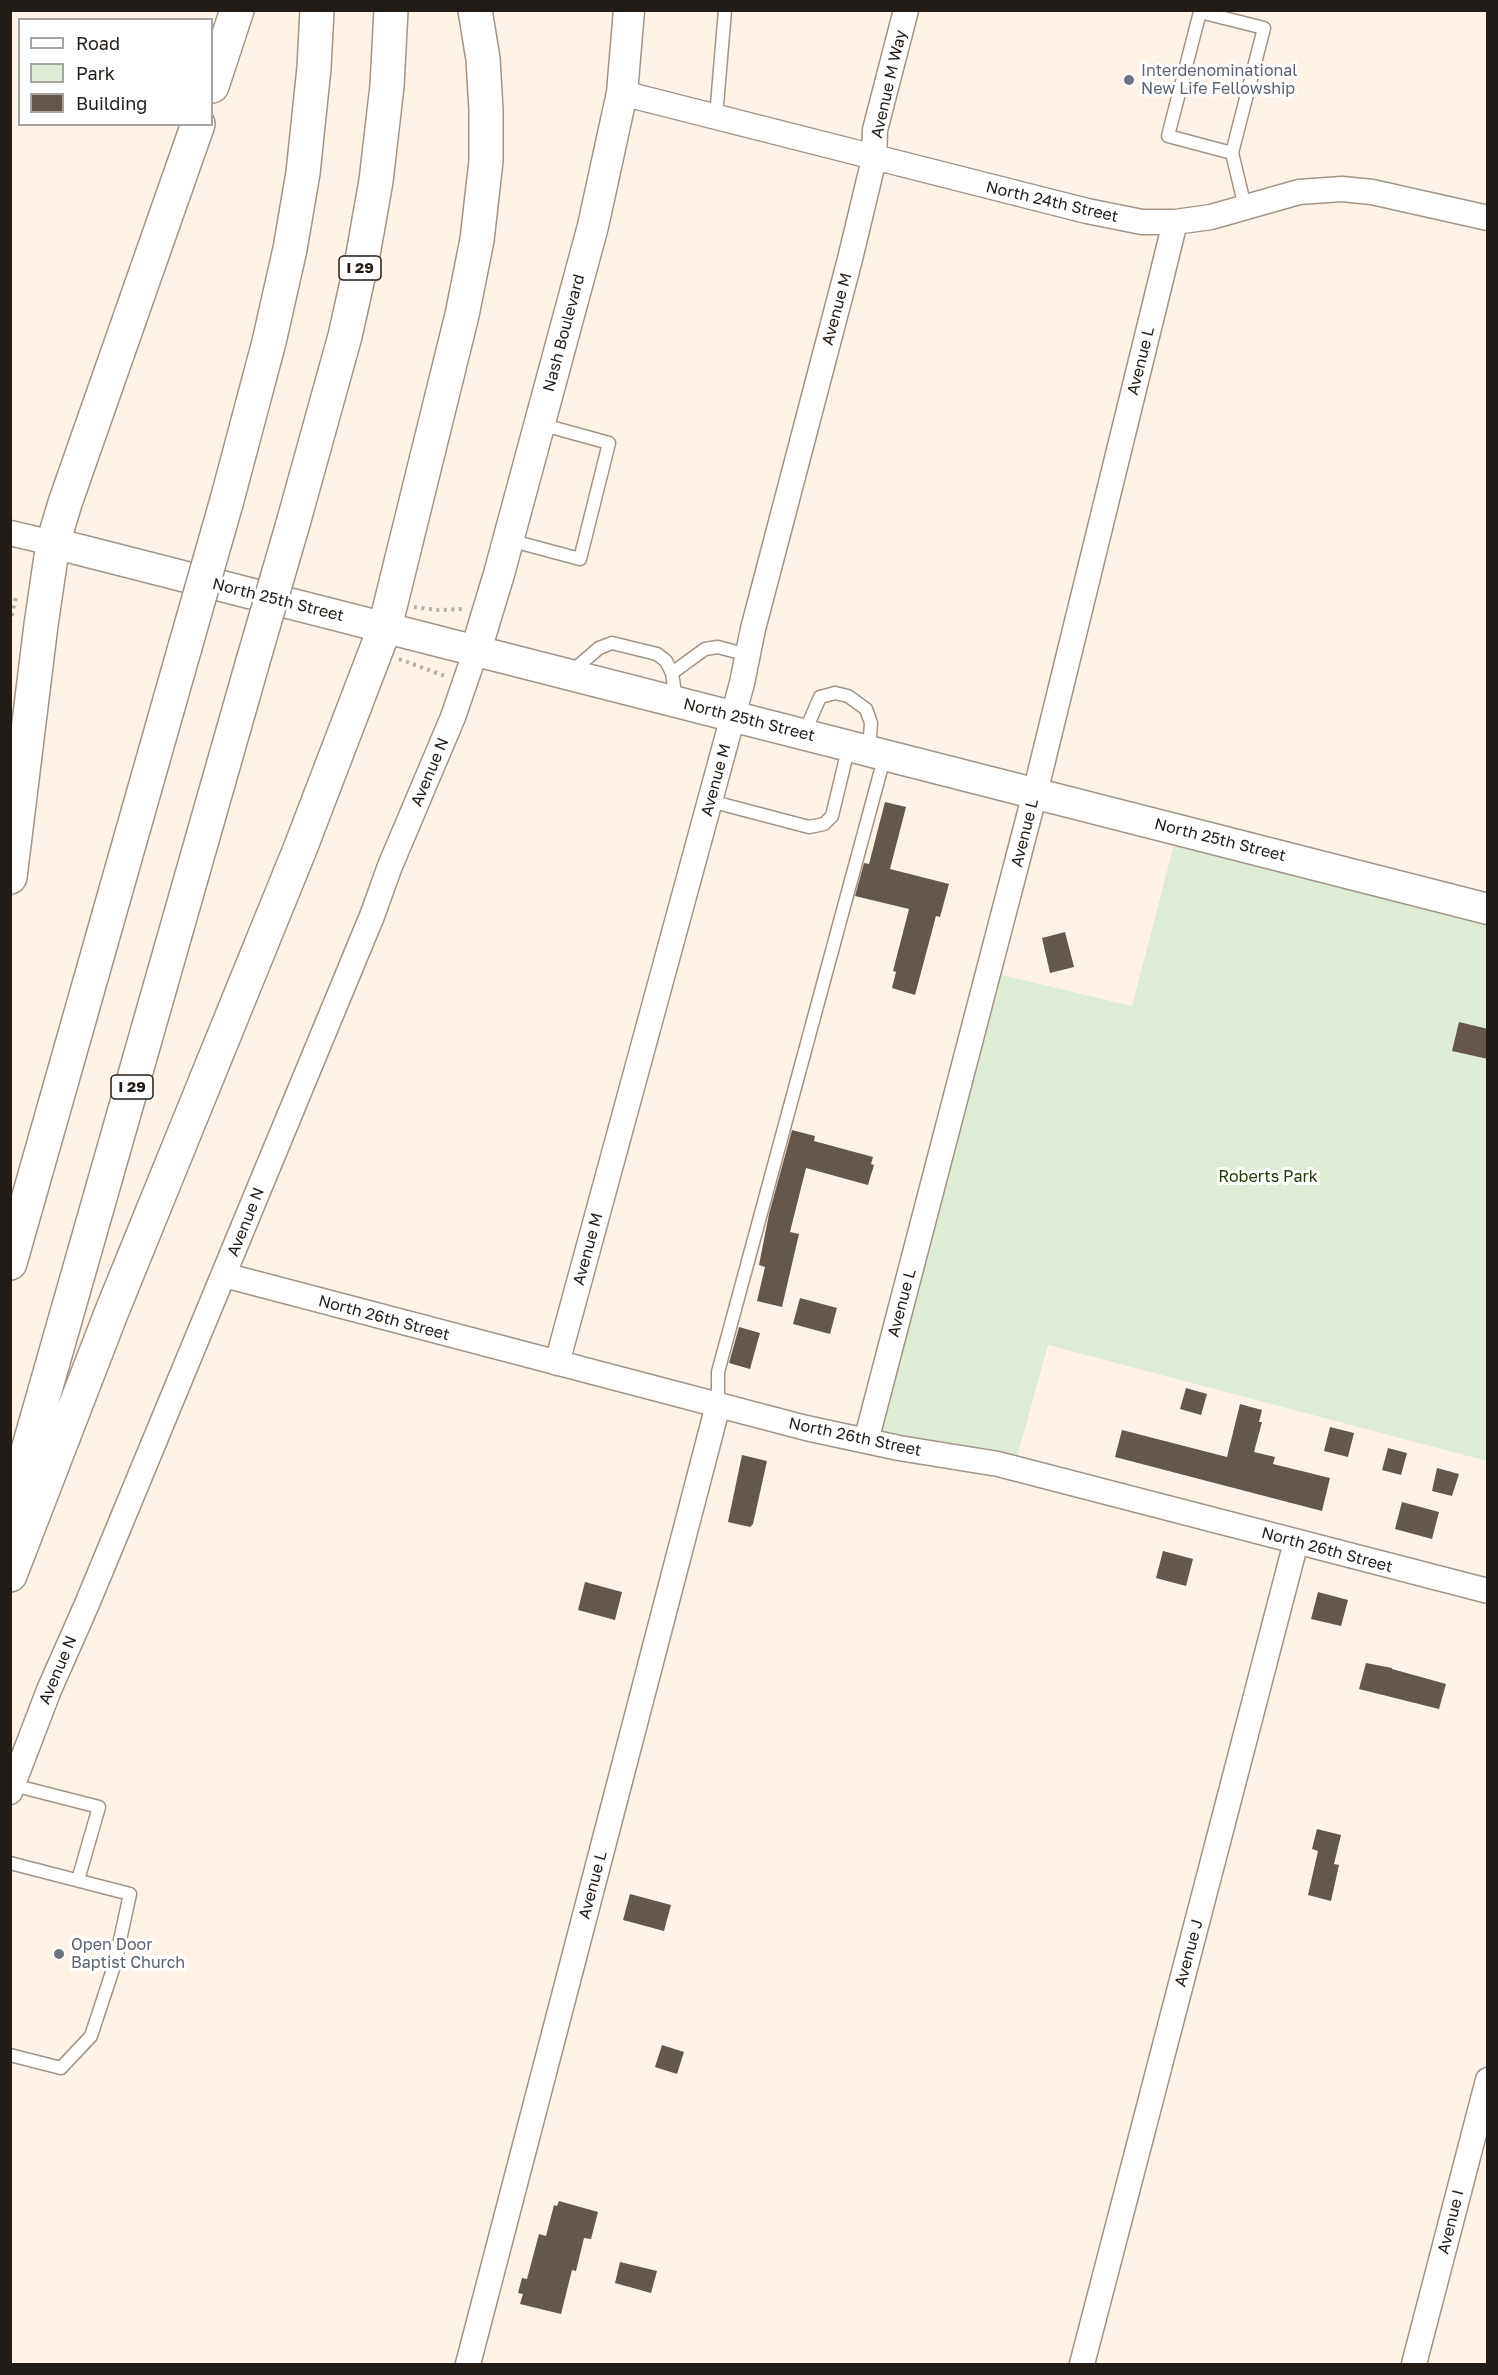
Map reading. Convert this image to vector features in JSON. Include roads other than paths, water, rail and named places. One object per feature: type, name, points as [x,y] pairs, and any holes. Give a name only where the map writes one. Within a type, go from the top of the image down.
[{"type":"highway","points":[[213,83],[237,10]]},
{"type":"highway","points":[[10,1263],[227,500],[269,342],[290,249],[303,173],[318,10]]},
{"type":"highway","name":"I 29","points":[[10,1513],[345,336],[376,181],[391,10]]},
{"type":"highway","points":[[10,1575],[112,1311],[300,849],[385,627],[462,315],[477,240],[486,161],[486,110],[483,59],[475,10]]},
{"type":"highway","points":[[10,877],[39,636],[53,543],[197,126]]},
{"type":"street","name":"Nash Boulevard","points":[[476,650],[593,226],[622,93],[629,10]]},
{"type":"street","name":"Avenue M Way","points":[[874,159],[875,130],[906,10]]},
{"type":"street","name":"North 24th Street","points":[[622,93],[874,159],[1087,211],[1142,222],[1174,222],[1211,217],[1299,192],[1341,189],[1372,192],[1487,216]]},
{"type":"street","name":"Avenue M","points":[[557,1363],[733,716],[874,159]]},
{"type":"street","name":"Avenue L","points":[[866,1441],[1035,792],[1174,222]]},
{"type":"street","name":"North 25th Street","points":[[10,533],[569,674],[674,687],[733,716],[1488,909]]},
{"type":"street","name":"Avenue N","points":[[12,1788],[49,1690],[224,1275],[453,717],[476,650]]},
{"type":"street","name":"North 26th Street","points":[[224,1275],[718,1405],[866,1441],[998,1464],[1488,1591]]},
{"type":"street","name":"Avenue L","points":[[468,2364],[718,1405]]},
{"type":"street","name":"Avenue J","points":[[1082,2364],[1296,1542]]},
{"type":"street","name":"Avenue I","points":[[1414,2364],[1488,2080]]},
{"type":"lane","points":[[716,117],[724,10]]},
{"type":"lane","points":[[1232,153],[1168,136],[1200,12],[1264,28],[1232,153],[1245,207]]},
{"type":"lane","points":[[508,539],[580,558],[609,443],[540,424]]},
{"type":"lane","points":[[569,674],[599,648],[612,643],[657,654],[666,661],[674,687]]},
{"type":"lane","points":[[674,687],[705,648],[718,647],[748,655]]},
{"type":"lane","points":[[718,1405],[718,1372],[868,750],[871,723],[866,709],[848,696],[835,693],[820,697],[804,734]]},
{"type":"lane","points":[[710,801],[809,827],[824,824],[832,816],[868,750]]},
{"type":"lane","points":[[12,1788],[99,1807],[78,1880]]},
{"type":"lane","points":[[10,1863],[130,1894],[115,1963],[91,2036],[61,2068],[10,2055]]},
{"type":"place","name":"Interdenominational New Life Fellowship","points":[[1129,80]]},
{"type":"place","name":"Open Door Baptist Church","points":[[59,1954]]},
{"type":"park label","name":"Roberts Park","points":[[1268,1177]]}]
